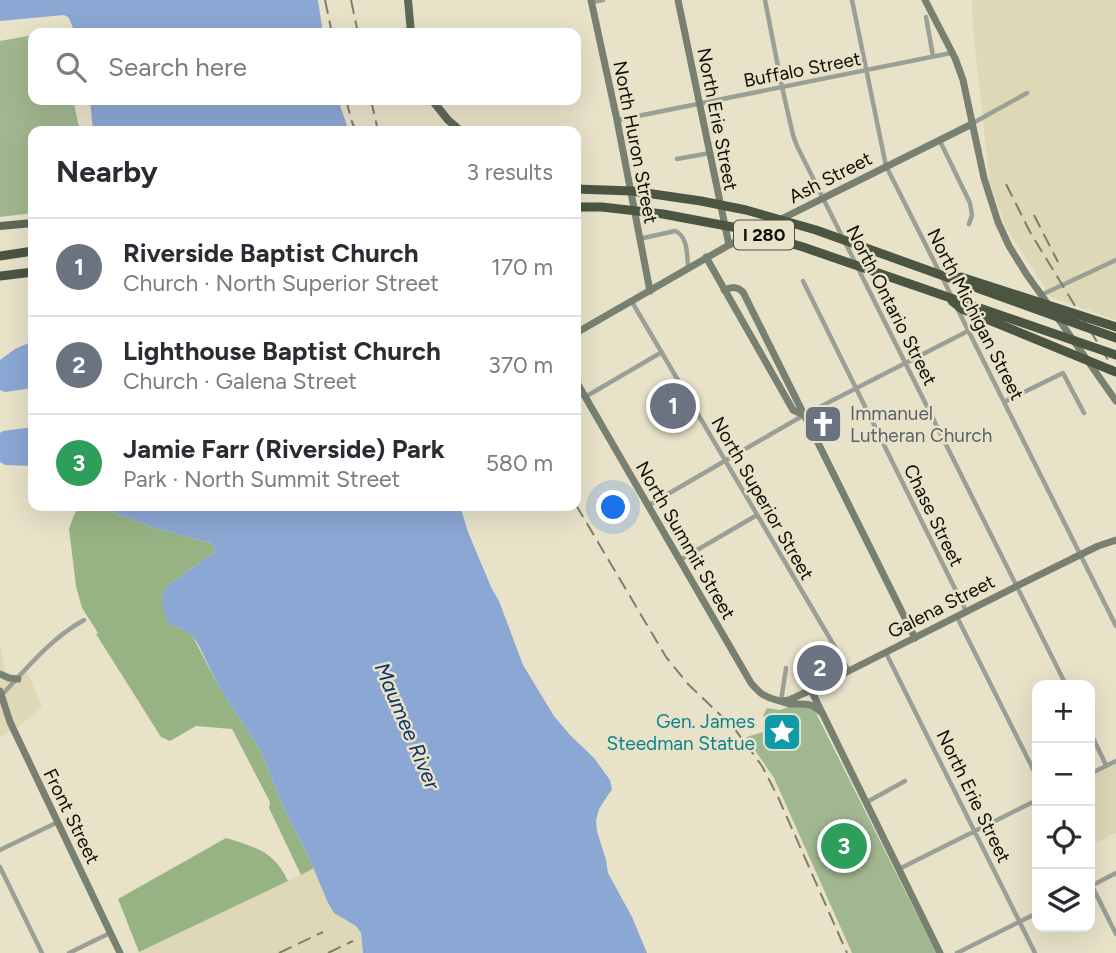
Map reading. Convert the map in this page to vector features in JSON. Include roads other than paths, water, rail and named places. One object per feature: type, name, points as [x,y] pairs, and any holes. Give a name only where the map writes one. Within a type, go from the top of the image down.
[{"type":"highway","name":"I 280","points":[[581,189],[632,191],[746,210],[816,230],[1116,338]]},
{"type":"highway","name":"I 280","points":[[581,207],[663,214],[743,229],[803,247],[1116,355]]},
{"type":"highway","points":[[816,230],[1116,327]]},
{"type":"highway","points":[[0,256],[28,252]]},
{"type":"highway","points":[[0,276],[28,273]]},
{"type":"highway","points":[[945,296],[962,309],[1116,372]]},
{"type":"main road","points":[[408,0],[411,28]]},
{"type":"main road","points":[[436,105],[455,126]]},
{"type":"main road","points":[[0,226],[28,223]]},
{"type":"street","points":[[591,1],[603,0]]},
{"type":"street","name":"North Erie Street","points":[[678,0],[729,244]]},
{"type":"street","name":"North Ontario Street","points":[[765,0],[793,135],[1064,680]]},
{"type":"street","name":"North Michigan Street","points":[[852,0],[886,166],[1116,626]]},
{"type":"street","points":[[925,0],[963,80],[989,195],[1009,246],[1116,401]]},
{"type":"street","name":"North Huron Street","points":[[591,1],[650,291]]},
{"type":"street","points":[[926,17],[933,56]]},
{"type":"street","name":"Buffalo Street","points":[[617,120],[951,53]]},
{"type":"street","name":"Ash Street","points":[[581,330],[729,244],[972,124],[1027,93]]},
{"type":"street","points":[[939,139],[970,203],[972,215],[969,224]]},
{"type":"street","points":[[677,159],[710,153]]},
{"type":"street","points":[[639,239],[680,233],[684,238],[689,268]]},
{"type":"street","points":[[706,257],[793,410],[804,415]]},
{"type":"street","points":[[1043,298],[1116,260]]},
{"type":"street","name":"Chase Street","points":[[803,281],[966,611]]},
{"type":"street","points":[[724,290],[733,287],[743,292],[915,638]]},
{"type":"street","name":"North Superior Street","points":[[632,302],[849,671]]},
{"type":"street","points":[[752,337],[762,330]]},
{"type":"street","points":[[648,505],[804,415],[968,331]]},
{"type":"street","points":[[585,397],[662,352]]},
{"type":"street","points":[[1004,402],[1063,373],[1084,413]]},
{"type":"street","name":"North Summit Street","points":[[581,390],[751,682],[764,696],[789,704],[804,703],[823,714]]},
{"type":"street","points":[[679,561],[757,516]]},
{"type":"street","name":"Galena Street","points":[[781,701],[811,690],[1104,543],[1116,540]]},
{"type":"street","points":[[957,616],[1032,767]]},
{"type":"street","points":[[0,695],[51,642],[84,620]]},
{"type":"street","name":"North Erie Street","points":[[885,652],[1035,953]]},
{"type":"street","points":[[781,701],[786,668]]},
{"type":"street","points":[[0,674],[18,679]]},
{"type":"street","points":[[811,690],[940,953]]},
{"type":"street","name":"Front Street","points":[[0,695],[10,722],[120,953]]},
{"type":"street","points":[[1095,742],[1106,765]]},
{"type":"street","points":[[1095,771],[1116,761]]},
{"type":"street","points":[[866,803],[905,781]]},
{"type":"street","points":[[899,870],[1032,802]]},
{"type":"street","points":[[0,850],[58,822]]},
{"type":"street","points":[[0,867],[42,953]]},
{"type":"street","points":[[1095,883],[1116,873]]},
{"type":"street","points":[[1095,894],[1116,934]]},
{"type":"street","points":[[957,953],[1032,916]]},
{"type":"street","points":[[69,953],[111,932]]},
{"type":"water","points":[[0,0],[318,0],[322,28],[73,28],[69,18],[64,15],[0,21]]},
{"type":"water","points":[[90,105],[340,105],[347,126],[93,126]]},
{"type":"water","points":[[28,343],[28,389],[5,392],[0,390],[0,360]]},
{"type":"water","points":[[28,428],[28,466],[5,465],[0,462],[0,433]]},
{"type":"water","name":"Maumee River","points":[[109,511],[462,511],[523,665],[554,716],[594,758],[610,780],[612,789],[599,809],[597,831],[608,873],[632,917],[647,953],[363,953],[361,933],[356,926],[334,913],[328,903],[282,805],[261,751],[219,687],[198,644],[184,630],[166,620],[162,602],[167,586],[213,553],[214,546]]},
{"type":"railway","points":[[325,0],[331,28]]},
{"type":"railway","points":[[351,0],[357,28]]},
{"type":"railway","points":[[347,105],[354,126]]},
{"type":"railway","points":[[372,105],[377,126]]},
{"type":"railway","points":[[1006,184],[1030,232],[1116,373]]},
{"type":"railway","points":[[1034,215],[1058,262]]},
{"type":"railway","points":[[580,511],[666,657],[688,684],[734,728],[762,766],[847,953]]},
{"type":"railway","points":[[279,953],[323,932]]},
{"type":"railway","points":[[328,953],[353,941]]},
{"type":"place","name":"Riverside Baptist Church","points":[[673,406]]},
{"type":"place","name":"Immanuel Lutheran Church","points":[[823,424]]},
{"type":"place","name":"Lighthouse Baptist Church","points":[[820,668]]},
{"type":"place","name":"Gen. James Steedman Statue","points":[[782,732]]},
{"type":"place","name":"Jamie Farr (Riverside) Park","points":[[844,846]]}]
